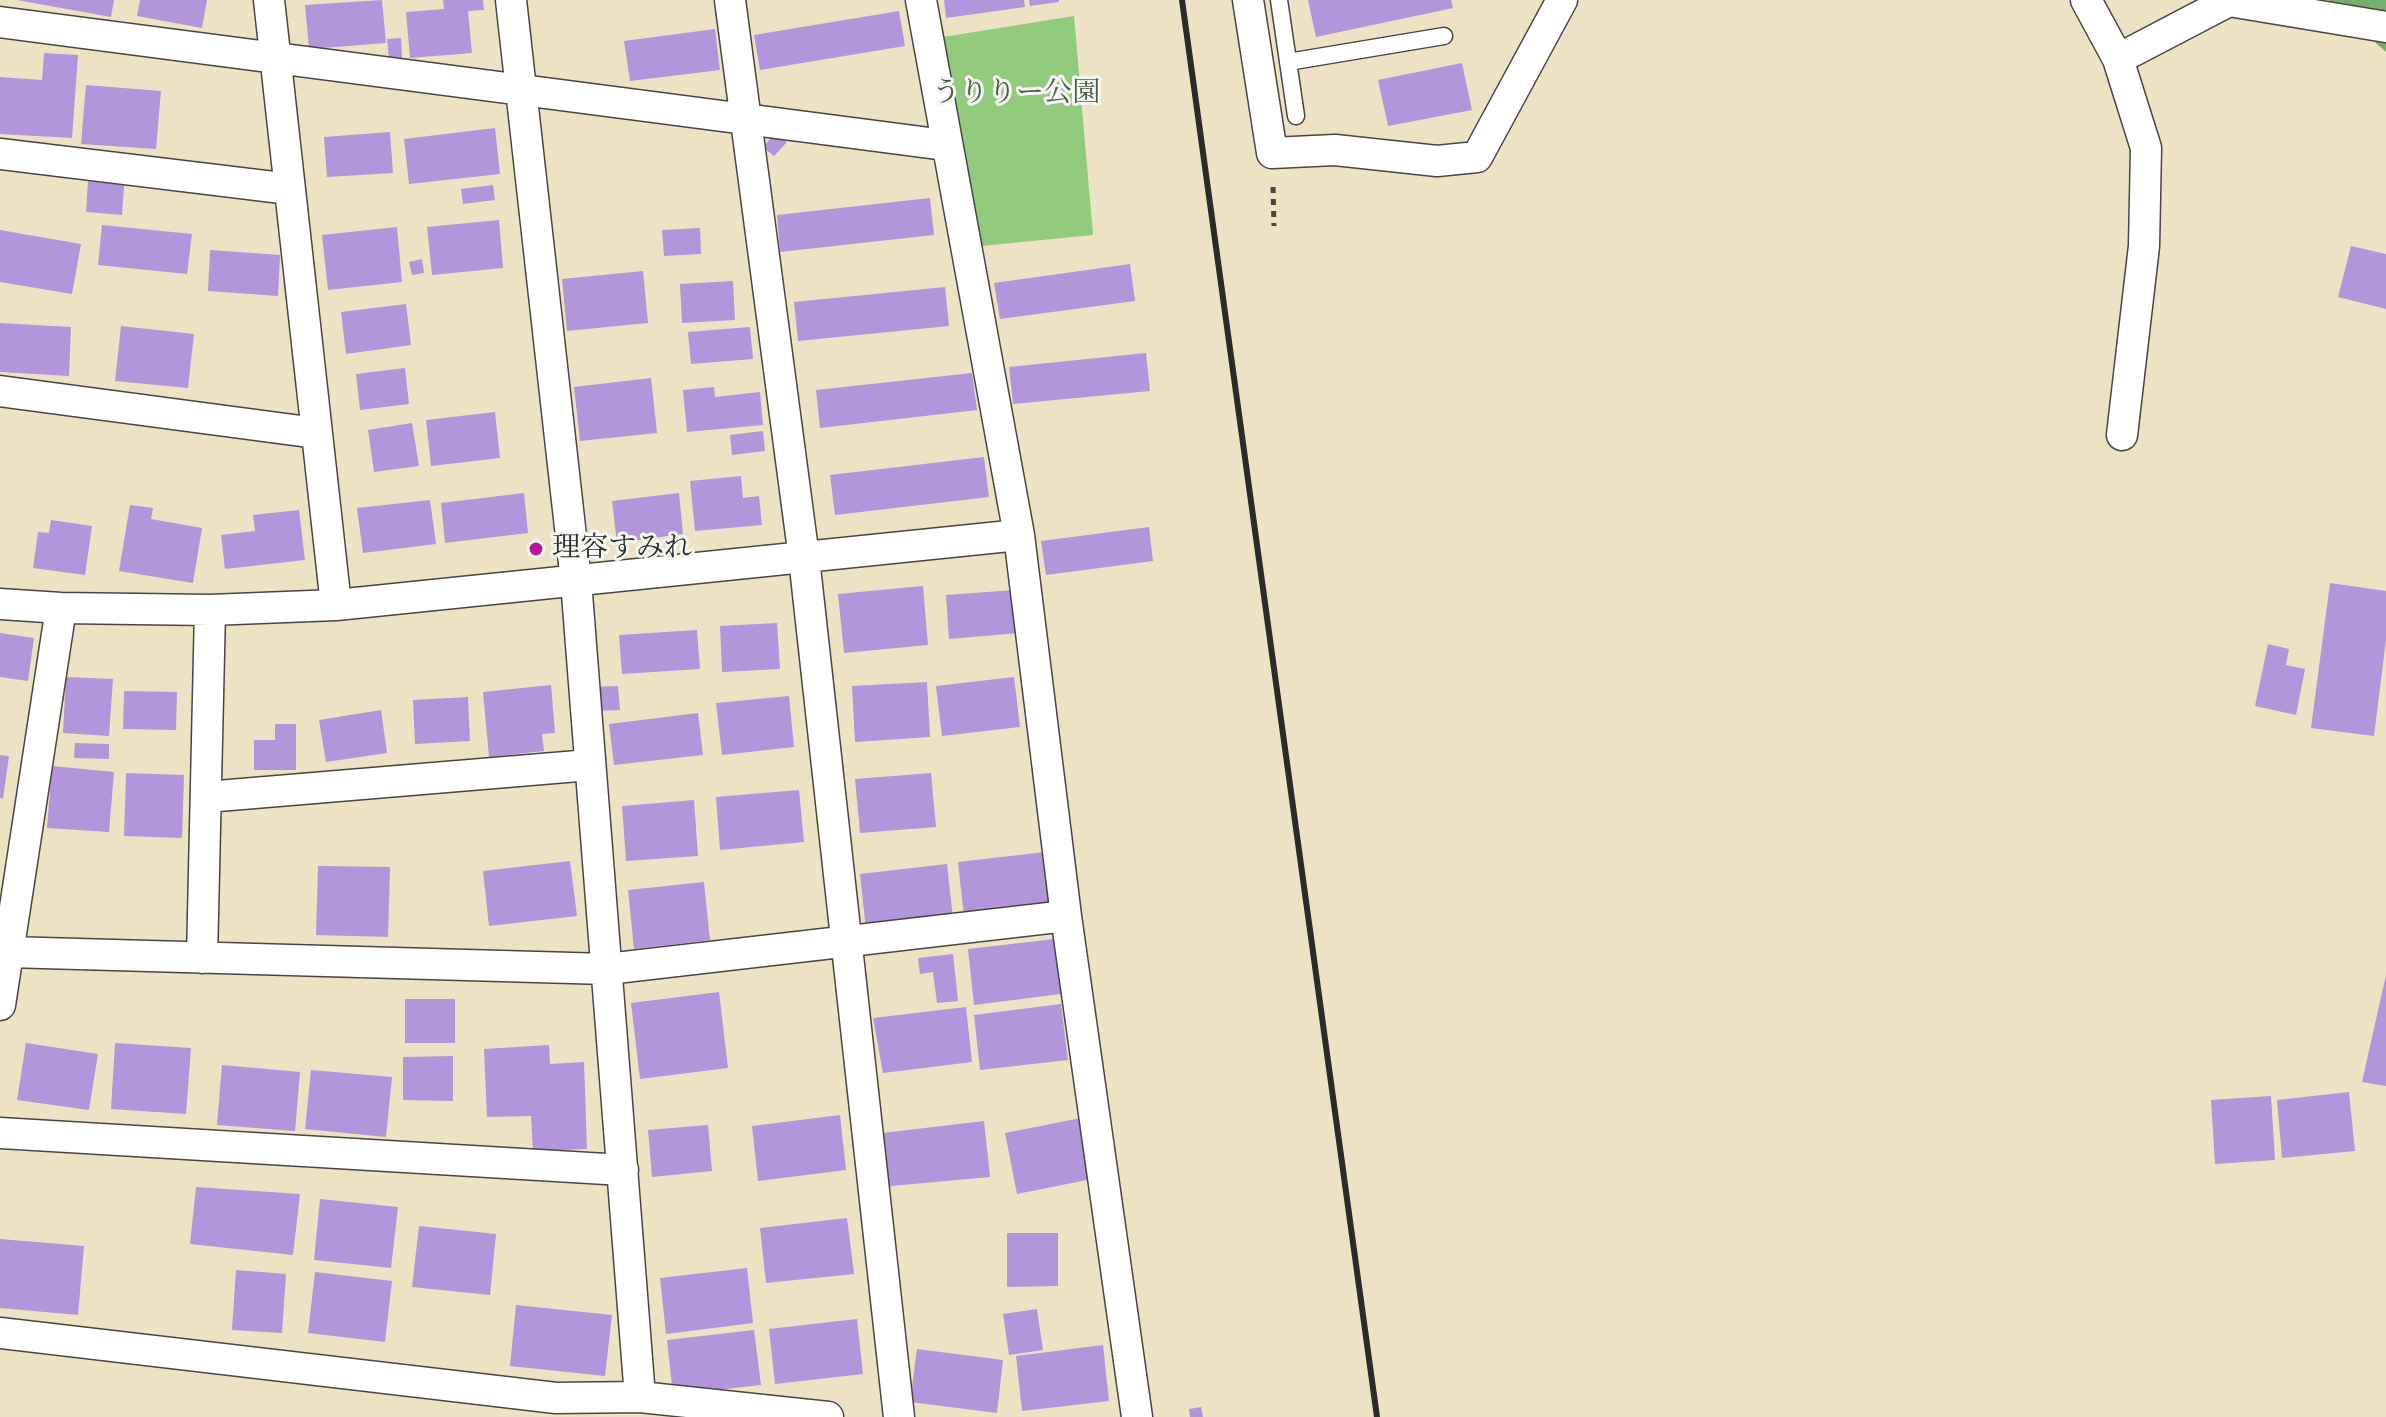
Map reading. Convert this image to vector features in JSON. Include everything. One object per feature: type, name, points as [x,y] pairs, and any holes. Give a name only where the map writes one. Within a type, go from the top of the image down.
[{"type":"street","points":[[269,0],[336,605]]},
{"type":"street","points":[[511,0],[576,581],[640,1397]]},
{"type":"street","points":[[730,0],[804,558],[899,1417]]},
{"type":"street","points":[[921,0],[945,145],[1019,535],[1066,916],[1137,1417]]},
{"type":"street","points":[[1248,0],[1272,153],[1335,150],[1437,161],[1477,157],[1562,0]]},
{"type":"street","points":[[2086,0],[2118,59],[2146,148],[2144,246],[2122,435]]},
{"type":"street","points":[[2118,59],[2229,1],[2386,27]]},
{"type":"street","points":[[0,22],[945,145]]},
{"type":"street","points":[[0,154],[290,189]]},
{"type":"street","points":[[0,391],[316,433]]},
{"type":"street","points":[[0,604],[210,610],[336,605],[1019,535]]},
{"type":"street","points":[[0,1005],[61,608]]},
{"type":"street","points":[[202,958],[210,610]]},
{"type":"street","points":[[206,797],[590,765]]},
{"type":"street","points":[[8,952],[607,969],[847,944],[1066,916]]},
{"type":"street","points":[[0,1133],[623,1170]]},
{"type":"street","points":[[0,1333],[554,1408],[640,1397],[828,1417]]},
{"type":"lane","points":[[1279,0],[1296,116]]},
{"type":"lane","points":[[1288,62],[1444,36]]},
{"type":"green space","points":[[2328,0],[2386,0],[2386,52]]},
{"type":"green space","name":"うりりー公園","points":[[1074,16],[1093,235],[971,247],[943,37]]},
{"type":"building","points":[[17,0],[114,0],[111,17]]},
{"type":"building","points":[[140,0],[207,0],[202,28],[137,16]]},
{"type":"building","points":[[382,0],[386,43],[309,49],[305,5]]},
{"type":"building","points":[[443,0],[483,0],[484,10],[468,11],[472,53],[410,58],[406,12],[444,9]]},
{"type":"building","points":[[944,0],[1024,0],[1025,7],[946,18]]},
{"type":"building","points":[[1029,0],[1059,0],[1059,2],[1030,6]]},
{"type":"building","points":[[1308,0],[1451,0],[1453,8],[1316,37]]},
{"type":"building","points":[[899,11],[905,46],[760,70],[754,35]]},
{"type":"building","points":[[715,29],[720,70],[630,81],[624,41]]},
{"type":"building","points":[[401,38],[402,58],[389,59],[387,39]]},
{"type":"building","points":[[44,53],[78,55],[72,138],[0,134],[0,77],[42,80]]},
{"type":"building","points":[[1462,63],[1472,110],[1388,126],[1378,80]]},
{"type":"building","points":[[86,85],[161,91],[156,149],[81,144]]},
{"type":"building","points":[[495,128],[500,174],[409,184],[404,139]]},
{"type":"building","points":[[390,132],[393,173],[327,177],[324,137]]},
{"type":"building","points":[[776,132],[787,142],[774,156],[763,147]]},
{"type":"building","points":[[88,181],[124,185],[122,215],[86,212]]},
{"type":"building","points":[[493,185],[495,200],[463,204],[461,189]]},
{"type":"building","points":[[930,198],[934,235],[780,252],[777,215]]},
{"type":"building","points":[[499,220],[503,268],[432,275],[427,227]]},
{"type":"building","points":[[102,225],[192,234],[187,274],[98,265]]},
{"type":"building","points":[[397,227],[402,282],[328,290],[322,235]]},
{"type":"building","points":[[700,228],[701,254],[664,256],[662,230]]},
{"type":"building","points":[[0,230],[81,244],[72,294],[0,282]]},
{"type":"building","points":[[2351,246],[2386,254],[2386,309],[2338,297]]},
{"type":"building","points":[[210,250],[280,255],[278,296],[208,291]]},
{"type":"building","points":[[422,259],[424,273],[412,275],[409,262]]},
{"type":"building","points":[[1130,264],[1135,301],[1000,319],[994,283]]},
{"type":"building","points":[[643,271],[648,323],[567,331],[562,279]]},
{"type":"building","points":[[733,281],[735,320],[682,323],[680,284]]},
{"type":"building","points":[[945,287],[949,326],[798,341],[794,302]]},
{"type":"building","points":[[406,304],[411,345],[346,354],[341,312]]},
{"type":"building","points":[[0,323],[71,327],[69,376],[0,372]]},
{"type":"building","points":[[121,326],[194,334],[188,388],[115,381]]},
{"type":"building","points":[[750,327],[753,359],[691,364],[688,332]]},
{"type":"building","points":[[1146,353],[1150,391],[1013,404],[1009,367]]},
{"type":"building","points":[[405,368],[409,404],[360,410],[356,374]]},
{"type":"building","points":[[972,373],[977,410],[820,428],[816,390]]},
{"type":"building","points":[[651,378],[657,433],[580,441],[574,387]]},
{"type":"building","points":[[714,387],[715,397],[760,392],[763,425],[687,432],[683,390]]},
{"type":"building","points":[[495,412],[500,458],[431,466],[426,420]]},
{"type":"building","points":[[412,423],[419,466],[374,472],[368,430]]},
{"type":"building","points":[[763,431],[765,451],[732,455],[730,435]]},
{"type":"building","points":[[984,457],[989,497],[835,515],[830,475]]},
{"type":"building","points":[[741,476],[743,498],[759,496],[762,525],[695,531],[690,481]]},
{"type":"building","points":[[524,493],[528,533],[445,543],[441,503]]},
{"type":"building","points":[[679,493],[683,534],[617,543],[612,501]]},
{"type":"building","points":[[430,500],[436,544],[363,553],[357,508]]},
{"type":"building","points":[[130,505],[153,508],[151,519],[202,528],[193,583],[119,571]]},
{"type":"building","points":[[299,510],[305,560],[225,569],[221,535],[255,531],[253,515]]},
{"type":"building","points":[[51,520],[92,526],[85,575],[33,568],[38,532],[49,533]]},
{"type":"building","points":[[1149,527],[1153,561],[1046,575],[1041,541]]},
{"type":"building","points":[[2330,583],[2386,591],[2386,640],[2374,736],[2311,728]]},
{"type":"building","points":[[923,586],[928,645],[844,653],[838,594]]},
{"type":"building","points":[[1015,590],[1019,633],[949,639],[946,595]]},
{"type":"building","points":[[777,623],[780,669],[722,672],[720,626]]},
{"type":"building","points":[[697,630],[700,669],[622,674],[619,635]]},
{"type":"building","points":[[0,633],[34,638],[28,681],[0,677]]},
{"type":"building","points":[[2268,644],[2289,649],[2286,665],[2305,669],[2296,715],[2255,706]]},
{"type":"building","points":[[66,677],[113,679],[109,736],[63,733]]},
{"type":"building","points":[[1014,677],[1020,727],[942,736],[936,686]]},
{"type":"building","points":[[927,682],[930,737],[855,742],[852,686]]},
{"type":"building","points":[[551,685],[555,733],[542,734],[544,751],[489,757],[483,692]]},
{"type":"building","points":[[618,686],[620,710],[593,711],[592,687]]},
{"type":"building","points":[[124,691],[177,692],[176,730],[123,729]]},
{"type":"building","points":[[789,696],[794,747],[722,755],[716,703]]},
{"type":"building","points":[[468,697],[470,741],[415,744],[413,700]]},
{"type":"building","points":[[381,710],[387,753],[326,762],[319,720]]},
{"type":"building","points":[[698,713],[703,755],[614,765],[609,724]]},
{"type":"building","points":[[275,724],[296,724],[296,770],[254,770],[254,740],[275,740]]},
{"type":"building","points":[[75,743],[109,744],[109,759],[74,758]]},
{"type":"building","points":[[0,755],[9,756],[3,799],[0,798]]},
{"type":"building","points":[[52,766],[114,772],[109,832],[47,828]]},
{"type":"building","points":[[126,773],[184,775],[182,838],[124,836]]},
{"type":"building","points":[[931,773],[936,827],[860,833],[855,779]]},
{"type":"building","points":[[799,790],[804,842],[720,850],[716,797]]},
{"type":"building","points":[[694,800],[698,856],[626,861],[622,806]]},
{"type":"building","points":[[1045,852],[1052,907],[964,917],[958,862]]},
{"type":"building","points":[[570,861],[577,916],[489,926],[483,871]]},
{"type":"building","points":[[947,864],[953,919],[866,930],[860,874]]},
{"type":"building","points":[[318,866],[390,867],[388,937],[316,935]]},
{"type":"building","points":[[704,882],[710,940],[634,949],[628,890]]},
{"type":"building","points":[[1055,939],[1061,994],[974,1005],[968,949]]},
{"type":"building","points":[[953,954],[958,1001],[937,1003],[933,972],[920,974],[918,958]]},
{"type":"building","points":[[2386,975],[2386,1086],[2362,1082]]},
{"type":"building","points":[[719,992],[728,1068],[640,1079],[631,1003]]},
{"type":"building","points":[[405,999],[455,999],[455,1043],[405,1043]]},
{"type":"building","points":[[1061,1004],[1068,1060],[980,1070],[974,1015]]},
{"type":"building","points":[[966,1007],[972,1062],[883,1073],[873,1018]]},
{"type":"building","points":[[26,1043],[98,1054],[89,1110],[17,1100]]},
{"type":"building","points":[[115,1043],[191,1048],[186,1114],[111,1109]]},
{"type":"building","points":[[549,1045],[550,1064],[584,1062],[587,1149],[533,1151],[531,1116],[487,1117],[484,1049]]},
{"type":"building","points":[[453,1056],[453,1101],[403,1100],[403,1057]]},
{"type":"building","points":[[222,1065],[300,1072],[295,1131],[217,1125]]},
{"type":"building","points":[[311,1070],[392,1077],[386,1137],[305,1129]]},
{"type":"building","points":[[2349,1092],[2355,1151],[2282,1158],[2277,1100]]},
{"type":"building","points":[[2271,1096],[2275,1160],[2215,1164],[2211,1100]]},
{"type":"building","points":[[840,1115],[846,1170],[758,1181],[752,1126]]},
{"type":"building","points":[[1081,1118],[1092,1179],[1017,1194],[1005,1133]]},
{"type":"building","points":[[984,1121],[990,1177],[880,1187],[874,1134]]},
{"type":"building","points":[[708,1125],[712,1171],[652,1177],[648,1130]]},
{"type":"building","points":[[196,1187],[300,1194],[293,1255],[190,1244]]},
{"type":"building","points":[[320,1199],[398,1207],[391,1268],[314,1260]]},
{"type":"building","points":[[847,1218],[854,1274],[766,1283],[760,1228]]},
{"type":"building","points":[[419,1226],[496,1234],[490,1295],[412,1287]]},
{"type":"building","points":[[1007,1233],[1058,1233],[1058,1286],[1007,1287]]},
{"type":"building","points":[[0,1239],[84,1246],[78,1315],[0,1308]]},
{"type":"building","points":[[747,1268],[753,1323],[666,1334],[660,1278]]},
{"type":"building","points":[[236,1270],[286,1274],[282,1333],[232,1330]]},
{"type":"building","points":[[315,1272],[392,1281],[385,1342],[308,1333]]},
{"type":"building","points":[[516,1305],[612,1315],[605,1376],[510,1366]]},
{"type":"building","points":[[1037,1309],[1043,1350],[1009,1355],[1003,1314]]},
{"type":"building","points":[[857,1319],[863,1374],[775,1384],[769,1329]]},
{"type":"building","points":[[754,1330],[761,1385],[673,1395],[667,1340]]},
{"type":"building","points":[[1103,1345],[1109,1401],[1022,1411],[1016,1356]]},
{"type":"building","points":[[917,1349],[1003,1360],[997,1413],[910,1402]]},
{"type":"building","points":[[1201,1407],[1203,1417],[1190,1417],[1189,1409]]},
{"type":"railway","points":[[1182,0],[1377,1417]]},
{"type":"place","name":"理容すみれ","points":[[536,549]]}]
